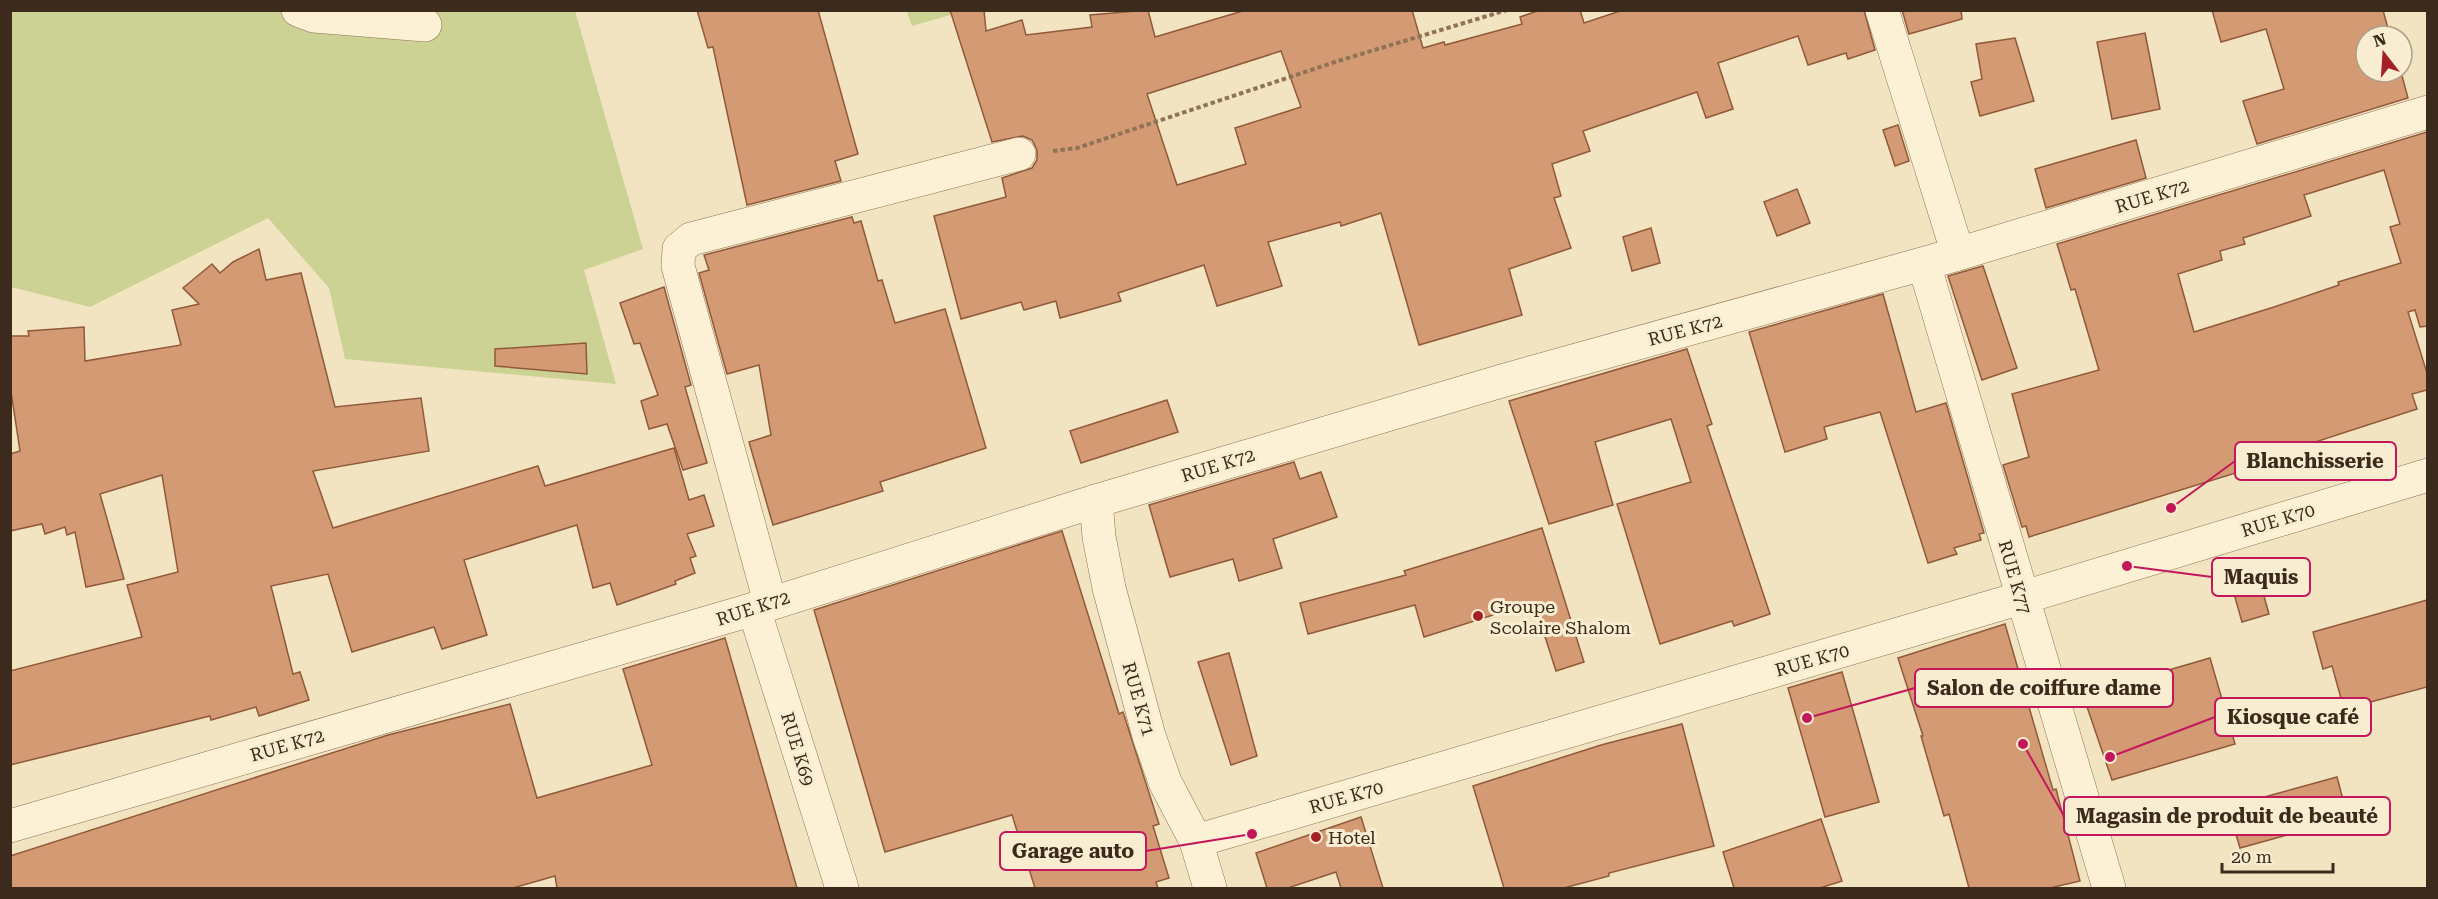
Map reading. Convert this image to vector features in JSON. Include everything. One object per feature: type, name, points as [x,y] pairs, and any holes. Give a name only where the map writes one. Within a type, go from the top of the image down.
[{"type":"street","points":[[298,10],[314,16],[425,25]]},
{"type":"street","points":[[1882,10],[1958,254]]},
{"type":"street","name":"RUE K72","points":[[10,826],[762,605],[1096,501],[1505,380],[1924,264],[2427,112]]},
{"type":"street","name":"RUE K69","points":[[842,888],[762,605],[678,266],[680,249],[691,239],[1019,154]]},
{"type":"street","name":"RUE K77","points":[[1924,264],[2021,598],[2109,888]]},
{"type":"street","name":"RUE K70","points":[[1196,841],[2021,598],[2427,475]]},
{"type":"street","name":"RUE K71","points":[[1096,501],[1099,537],[1109,588],[1149,736],[1165,782],[1196,841],[1210,888]]},
{"type":"path","points":[[1019,154],[1077,148],[1338,61],[1508,10]]},
{"type":"green space","points":[[906,10],[964,11],[912,26]]},
{"type":"green space","points":[[11,11],[575,11],[643,249],[584,270],[616,384],[345,359],[329,288],[268,218],[90,307],[11,287]]},
{"type":"building","points":[[697,10],[818,10],[858,154],[835,161],[841,181],[747,205],[713,47],[708,48]]},
{"type":"building","points":[[950,10],[984,10],[986,31],[1022,20],[1026,35],[1092,27],[1090,15],[1148,10],[1155,37],[1246,10],[1412,10],[1423,48],[1444,42],[1445,45],[1522,24],[1520,17],[1540,10],[1580,10],[1584,23],[1623,10],[1864,10],[1875,50],[1848,59],[1846,53],[1808,65],[1798,36],[1718,63],[1733,109],[1706,118],[1697,92],[1583,131],[1590,151],[1552,164],[1561,196],[1554,198],[1571,248],[1509,269],[1522,315],[1419,345],[1381,213],[1341,226],[1340,222],[1268,242],[1282,286],[1217,306],[1204,265],[1118,293],[1121,301],[1060,318],[1056,301],[1024,310],[1021,302],[961,319],[934,216],[1006,197],[1002,178],[1032,168],[1037,160],[1037,150],[1032,140],[1023,136],[992,142]],"holes":[[[1281,51],[1301,107],[1235,128],[1246,164],[1177,185],[1147,94]]]},
{"type":"building","points":[[1902,10],[1961,10],[1962,19],[1909,34]]},
{"type":"building","points":[[2212,10],[2383,10],[2387,24],[2354,24],[2354,84],[2404,84],[2408,98],[2257,144],[2243,101],[2284,89],[2266,29],[2221,42]]},
{"type":"building","points":[[2145,33],[2160,109],[2112,119],[2097,42]]},
{"type":"building","points":[[2015,38],[2034,101],[1980,116],[1971,82],[1982,79],[1976,44]]},
{"type":"building","points":[[1898,125],[1909,161],[1895,166],[1883,130]]},
{"type":"building","points":[[2427,132],[2427,326],[2420,327],[2415,310],[2408,312],[2427,373],[2427,390],[2412,394],[2417,409],[2241,466],[2242,471],[2029,537],[2026,526],[2022,527],[2003,465],[2029,457],[2012,394],[2099,370],[2075,289],[2071,290],[2057,244]],"holes":[[[2384,170],[2400,224],[2390,227],[2401,263],[2338,282],[2339,285],[2194,332],[2178,274],[2222,260],[2220,251],[2245,244],[2243,238],[2311,216],[2304,195]]]},
{"type":"building","points":[[2136,140],[2146,178],[2046,208],[2035,169]]},
{"type":"building","points":[[1797,189],[1810,223],[1777,236],[1764,202]]},
{"type":"building","points":[[852,217],[854,223],[861,221],[878,281],[882,280],[895,323],[945,309],[986,448],[880,482],[883,491],[773,525],[749,442],[771,435],[759,365],[727,374],[699,273],[709,270],[704,255]]},
{"type":"building","points":[[1651,228],[1660,263],[1632,271],[1623,237]]},
{"type":"building","points":[[259,249],[266,280],[301,273],[335,407],[421,398],[429,451],[313,471],[333,528],[538,466],[545,486],[674,448],[689,500],[704,495],[714,526],[687,534],[696,556],[690,558],[695,573],[675,581],[676,584],[617,605],[610,583],[593,588],[577,525],[464,560],[487,635],[442,649],[434,627],[352,652],[328,574],[271,586],[293,674],[300,672],[309,700],[259,716],[256,707],[211,720],[210,716],[10,765],[10,671],[142,637],[127,585],[178,572],[162,475],[100,494],[124,579],[86,587],[75,532],[67,535],[65,527],[45,534],[42,524],[10,531],[10,454],[20,451],[10,385],[10,336],[29,336],[28,331],[84,327],[85,361],[181,345],[172,310],[199,304],[183,288],[212,264],[220,273],[233,262]]},
{"type":"building","points":[[1983,266],[2017,368],[1982,380],[1948,276]]},
{"type":"building","points":[[664,287],[691,385],[685,387],[707,463],[683,470],[667,424],[649,429],[641,401],[658,395],[640,343],[634,344],[620,303]]},
{"type":"building","points":[[1883,294],[1916,412],[1946,403],[1984,533],[1979,534],[1981,540],[1954,548],[1957,554],[1928,563],[1880,412],[1824,427],[1827,439],[1785,452],[1749,332]]},
{"type":"building","points":[[586,343],[587,374],[495,366],[495,349]]},
{"type":"building","points":[[1687,349],[1712,424],[1707,426],[1770,614],[1734,626],[1732,621],[1660,644],[1617,504],[1691,482],[1671,419],[1595,442],[1613,505],[1549,524],[1509,401]]},
{"type":"building","points":[[1167,400],[1178,432],[1081,463],[1070,431]]},
{"type":"building","points":[[1294,462],[1300,479],[1321,472],[1337,517],[1273,539],[1282,568],[1239,581],[1233,559],[1170,577],[1149,505]]},
{"type":"building","points":[[1542,528],[1584,662],[1556,671],[1534,602],[1424,637],[1415,605],[1308,634],[1300,603],[1406,575],[1404,571]]},
{"type":"building","points":[[1062,531],[1119,714],[1123,712],[1159,824],[1153,826],[1169,878],[1156,882],[1158,888],[1035,888],[1012,815],[885,852],[814,610]]},
{"type":"building","points":[[2256,568],[2269,614],[2242,622],[2229,576]]},
{"type":"building","points":[[2427,600],[2427,687],[2344,709],[2332,666],[2323,669],[2313,632]]},
{"type":"building","points":[[2005,624],[2053,790],[2056,789],[2080,881],[2050,888],[1969,888],[1949,814],[1944,816],[1921,736],[1923,736],[1898,658]]},
{"type":"building","points":[[725,638],[797,888],[557,888],[555,876],[513,888],[10,888],[10,856],[388,735],[510,704],[537,798],[652,765],[623,669]]},
{"type":"building","points":[[1229,653],[1257,756],[1231,765],[1198,662]]},
{"type":"building","points":[[2210,658],[2235,744],[2112,780],[2083,695]]},
{"type":"building","points":[[1842,672],[1879,802],[1825,817],[1788,688]]},
{"type":"building","points":[[1682,724],[1714,846],[1609,873],[1609,876],[1564,888],[1504,888],[1473,786],[1601,745]]},
{"type":"building","points":[[2337,777],[2348,818],[2240,848],[2228,807]]},
{"type":"building","points":[[1361,817],[1383,888],[1341,888],[1336,872],[1288,888],[1267,888],[1256,853]]},
{"type":"building","points":[[1821,819],[1842,881],[1820,888],[1734,888],[1723,852]]},
{"type":"place","name":"Blanchisserie","points":[[2171,508]]},
{"type":"place","name":"Maquis","points":[[2127,566]]},
{"type":"place","name":"Groupe Scolaire Shalom","points":[[1478,616]]},
{"type":"place","name":"Salon de coiffure dame","points":[[1807,718]]},
{"type":"place","name":"Magasin de produit de beauté","points":[[2023,744]]},
{"type":"place","name":"Kiosque café","points":[[2110,757]]},
{"type":"place","name":"Garage auto","points":[[1252,834]]},
{"type":"place","name":"Hotel","points":[[1316,837]]}]
